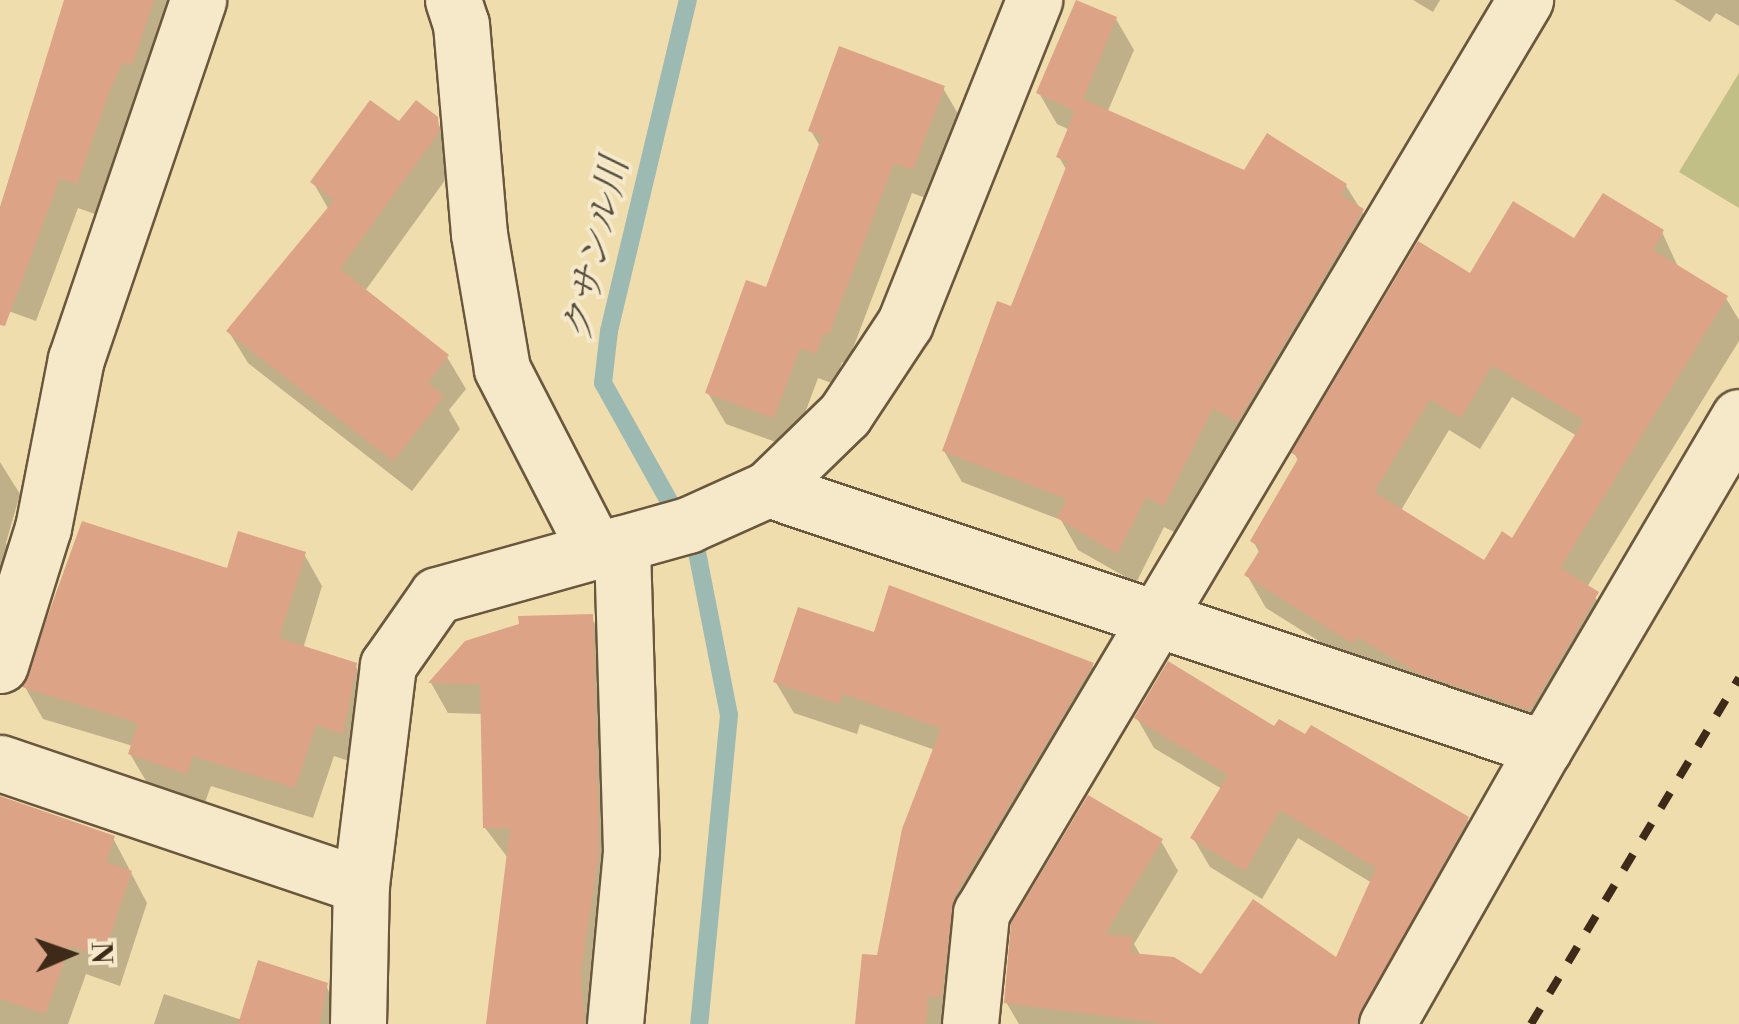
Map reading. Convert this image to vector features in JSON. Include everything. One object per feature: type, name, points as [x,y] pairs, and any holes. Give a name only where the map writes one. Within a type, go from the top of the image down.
[{"type":"street","points":[[0,665],[43,528],[76,359],[198,0]]},
{"type":"street","points":[[452,0],[462,24],[478,234],[502,370],[609,547],[631,851],[615,1024]]},
{"type":"street","points":[[358,1024],[360,884],[388,665],[437,595],[688,525],[768,489],[845,414],[905,324],[1034,0]]},
{"type":"street","points":[[970,1024],[981,913],[1524,0]]},
{"type":"street","points":[[1386,1024],[1739,417]]},
{"type":"street","points":[[768,489],[1544,748]]},
{"type":"street","points":[[0,762],[360,884]]},
{"type":"shaded area","points":[[1739,73],[1739,208],[1679,172]]},
{"type":"building","points":[[64,0],[154,0],[132,65],[123,62],[110,90],[77,184],[60,178],[5,326],[0,325],[0,208]]},
{"type":"building","points":[[1076,0],[1117,17],[1083,99],[1244,170],[1267,133],[1347,184],[1341,195],[1364,209],[1237,422],[1213,408],[1164,506],[1146,497],[1117,554],[1057,518],[1067,499],[942,451],[997,301],[1011,306],[1068,162],[1056,157],[1075,111],[1036,93]]},
{"type":"building","points":[[839,46],[945,86],[913,170],[894,163],[829,334],[824,333],[816,354],[800,348],[774,418],[705,393],[746,280],[766,287],[822,136],[808,131]]},
{"type":"building","points":[[370,100],[399,121],[416,100],[438,117],[439,132],[340,269],[449,355],[428,383],[444,396],[393,461],[226,331],[334,200],[310,182]]},
{"type":"building","points":[[1603,193],[1664,230],[1653,250],[1728,296],[1560,568],[1599,592],[1530,710],[1418,673],[1357,637],[1353,644],[1244,575],[1261,548],[1250,541],[1299,457],[1291,453],[1418,241],[1470,273],[1513,201],[1574,238]],"holes":[[[1492,365],[1584,420],[1512,538],[1502,531],[1484,560],[1374,492],[1430,399],[1461,418]]]},
{"type":"building","points":[[82,521],[227,568],[238,531],[306,552],[279,638],[357,663],[343,734],[316,725],[295,788],[193,756],[187,774],[128,754],[138,723],[22,687]]},
{"type":"building","points":[[889,585],[1094,663],[954,897],[941,998],[928,996],[926,1024],[855,1024],[862,954],[877,955],[902,829],[941,728],[843,694],[839,704],[773,682],[798,607],[874,632]]},
{"type":"building","points":[[593,614],[599,851],[581,972],[584,1024],[486,1024],[510,828],[483,828],[480,684],[428,683],[465,641],[519,624],[518,616]]},
{"type":"building","points":[[1168,661],[1274,726],[1279,719],[1305,734],[1311,725],[1469,817],[1356,1024],[1166,1024],[1004,1003],[1011,923],[1088,795],[1163,839],[1105,934],[1133,937],[1131,953],[1174,957],[1201,974],[1253,899],[1336,957],[1376,868],[1280,810],[1245,871],[1190,838],[1228,775],[1134,718]]},
{"type":"building","points":[[0,796],[115,836],[106,862],[132,871],[103,957],[70,946],[45,1014],[0,999]]},
{"type":"building","points":[[258,960],[328,983],[319,1024],[238,1024]]},
{"type":"waterway","name":"クサンル川","points":[[669,501],[603,383],[609,331],[688,0]]},
{"type":"waterway","name":"クサンル川","points":[[697,552],[729,715],[699,1024]]},
{"type":"railway","points":[[1531,1024],[1739,678]]}]
